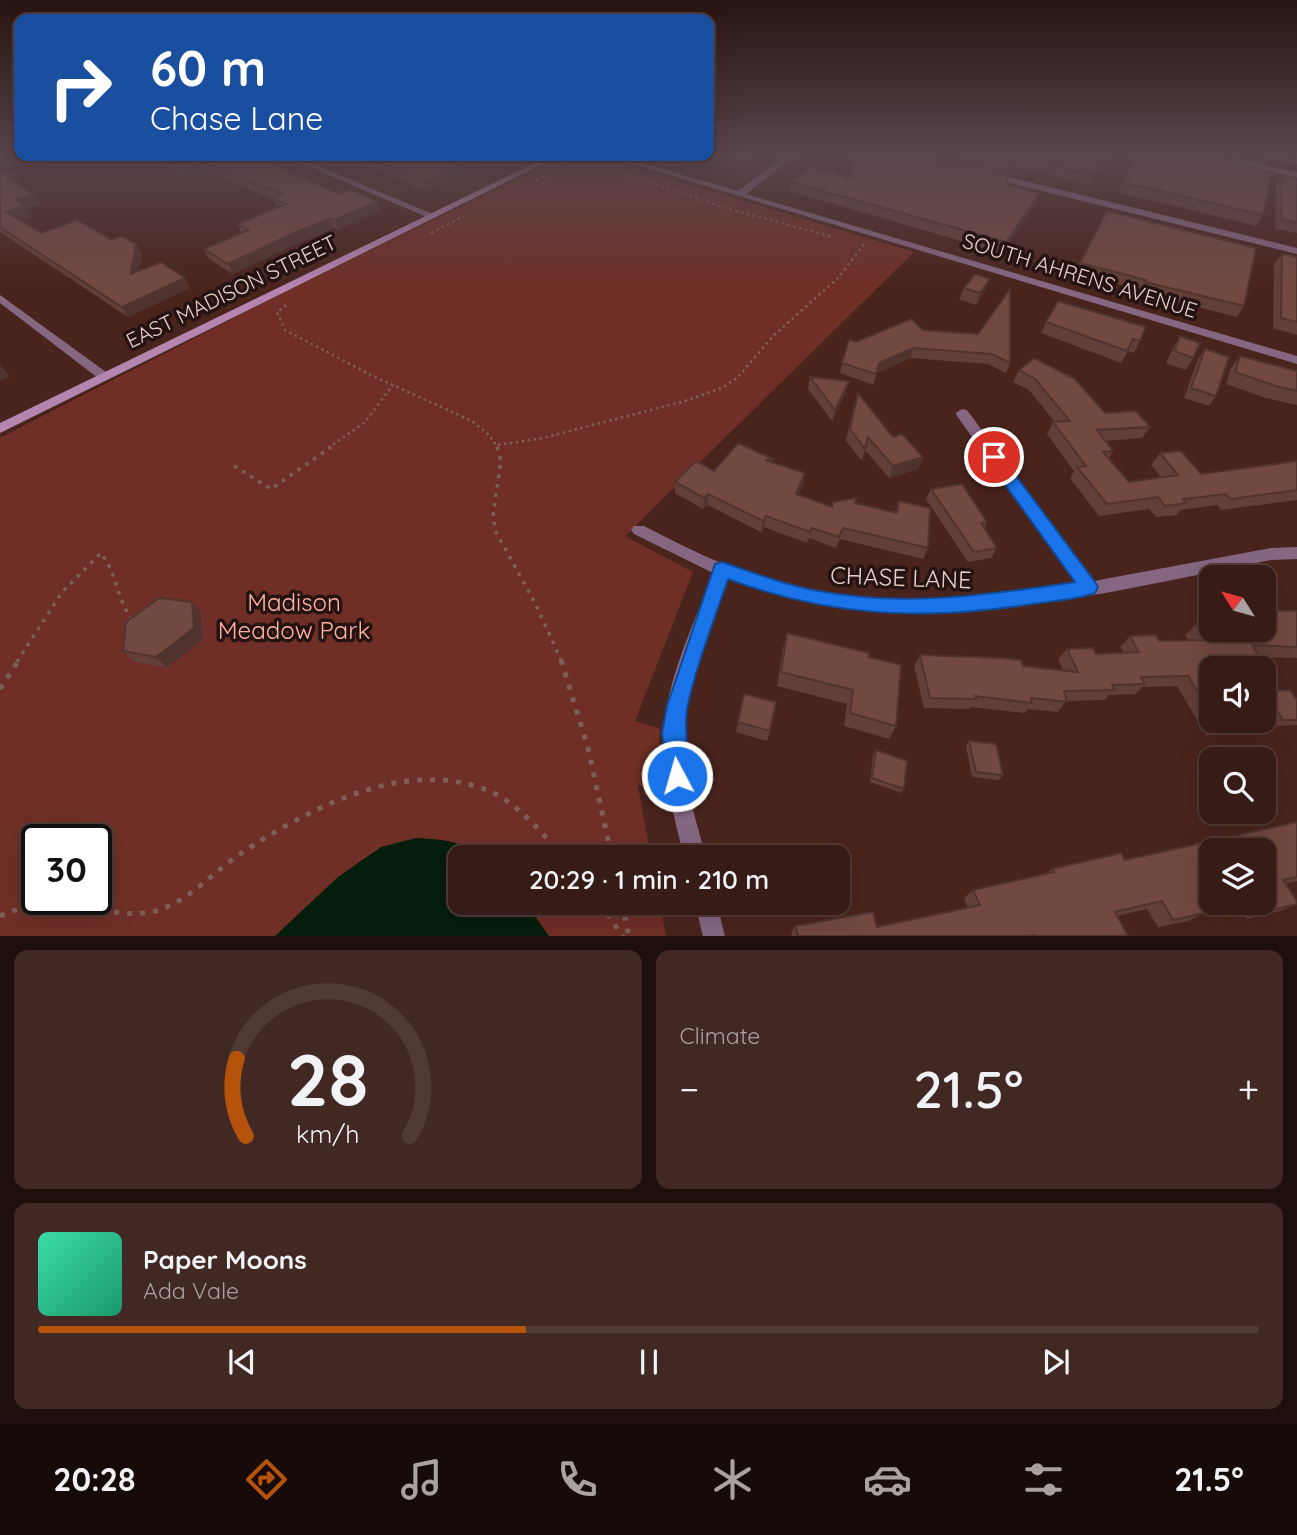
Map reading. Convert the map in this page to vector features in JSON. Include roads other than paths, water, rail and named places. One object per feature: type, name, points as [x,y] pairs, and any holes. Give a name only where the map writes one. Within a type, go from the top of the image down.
[{"type":"street","points":[[391,199],[430,215]]},
{"type":"street","name":"EAST MADISON STREET","points":[[0,428],[465,199]]},
{"type":"street","name":"SOUTH AHRENS AVENUE","points":[[755,199],[1297,360]]},
{"type":"street","points":[[1086,199],[1297,251]]},
{"type":"street","points":[[0,298],[103,375]]},
{"type":"street","points":[[962,413],[1089,587]]},
{"type":"street","name":"CHASE LANE","points":[[639,530],[722,569],[766,586],[820,599],[883,606],[974,605],[1270,554],[1297,553]]},
{"type":"street","points":[[692,845],[680,793],[673,733],[677,706],[722,569]]},
{"type":"street","points":[[709,915],[714,936]]},
{"type":"park label","name":"Madison Meadow Park","points":[[294,616]]}]
